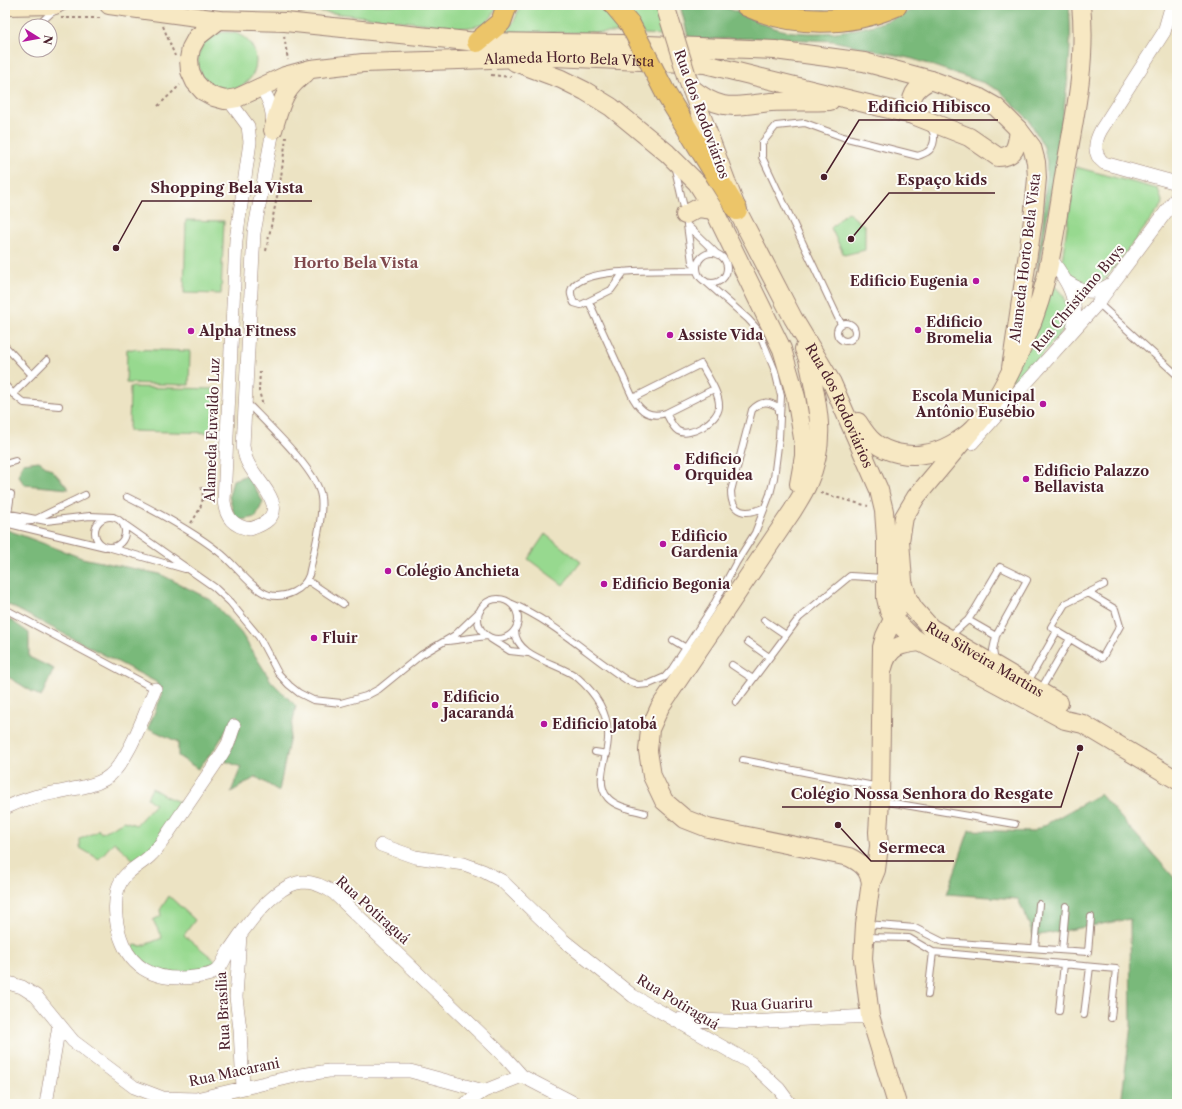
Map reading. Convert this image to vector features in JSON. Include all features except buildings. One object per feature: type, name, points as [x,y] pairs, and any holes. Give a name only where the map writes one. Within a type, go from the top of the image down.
[{"type":"highway","points":[[747,5],[789,19],[824,21],[853,18],[896,5]]},
{"type":"main road","points":[[477,42],[500,22],[507,5]]},
{"type":"main road","points":[[614,5],[630,24],[666,94],[737,210]]},
{"type":"main road","name":"Rua dos Rodoviários","points":[[665,5],[689,83],[737,210],[793,318],[832,383],[879,490],[884,511],[894,580],[901,602],[882,647],[878,832],[879,846],[876,870],[871,882],[864,930],[863,959],[870,1016],[897,1104]]},
{"type":"main road","name":"Rua dos Rodoviários","points":[[894,580],[904,517],[916,497],[973,429],[1002,387],[1038,306],[1050,257],[1069,148],[1082,54],[1081,5]]},
{"type":"main road","points":[[5,6],[58,12]]},
{"type":"main road","name":"Alameda Horto Bela Vista","points":[[109,12],[219,20],[285,22],[477,42],[637,45],[775,50],[864,62],[931,80],[980,98],[996,108],[1019,130],[1032,146],[1036,162],[1037,178],[1011,368]]},
{"type":"main road","points":[[219,20],[197,37],[191,48],[189,59],[193,77],[203,91],[214,97],[228,100]]},
{"type":"main road","name":"Alameda Horto Bela Vista","points":[[228,100],[261,88],[285,76],[311,69],[363,63],[555,57],[705,64],[913,115],[969,137],[998,157],[1010,156],[1016,150],[1019,130]]},
{"type":"main road","points":[[501,58],[536,70],[585,91],[611,107],[667,153],[697,183],[714,210],[782,349],[796,397],[804,444],[804,456],[792,510]]},
{"type":"main road","points":[[280,132],[288,89],[293,82],[311,69]]},
{"type":"main road","points":[[913,115],[910,107],[914,92],[918,87],[931,80]]},
{"type":"main road","points":[[689,83],[706,99],[725,106],[852,100]]},
{"type":"main road","points":[[686,220],[698,208],[714,210]]},
{"type":"main road","points":[[737,259],[773,280]]},
{"type":"main road","points":[[793,318],[808,359],[820,426],[818,453],[814,467],[808,484],[792,510],[660,707],[650,729],[649,758],[652,776],[664,801],[684,819],[708,828],[849,856],[858,861],[866,869],[871,882]]},
{"type":"main road","points":[[832,383],[868,436],[875,444],[884,449],[902,454],[919,455],[932,453],[946,447],[973,429]]},
{"type":"main road","name":"Rua Silveira Martins","points":[[894,580],[914,609],[931,628],[1071,710],[1083,724]]},
{"type":"main road","name":"Rua Silveira Martins","points":[[893,618],[910,635],[920,642],[1065,720],[1083,724],[1177,780]]},
{"type":"main road","points":[[881,677],[884,663],[893,649],[905,644],[920,642]]},
{"type":"main road","points":[[849,856],[867,850],[873,844],[878,832]]},
{"type":"street","points":[[1170,11],[1164,32],[1100,130],[1095,147],[1096,154],[1104,163],[1177,183]]},
{"type":"street","name":"Alameda Euvaldo Luz","points":[[228,100],[248,126],[250,142],[236,240],[224,501],[228,516],[234,524],[250,529],[266,521],[271,516],[273,501],[269,491],[246,461],[243,446],[254,233],[280,132],[270,103],[261,88]]},
{"type":"street","name":"Rua Christiano Buys","points":[[945,463],[979,436],[1098,303],[1177,197]]},
{"type":"street","points":[[1050,257],[1067,282],[1074,297],[1076,309],[1073,330]]},
{"type":"street","points":[[1067,282],[1079,289],[1095,292],[1115,281]]},
{"type":"street","points":[[5,808],[30,796],[95,784],[112,774],[120,765],[128,750],[155,689]]},
{"type":"street","name":"Rua Potiraguá","points":[[234,726],[228,744],[220,757],[156,850],[129,871],[118,888],[116,926],[123,945],[132,959],[145,971],[160,977],[190,978],[205,976],[215,972],[220,967],[229,950],[241,933],[259,911],[283,890],[292,885],[303,882],[324,887],[334,893],[505,1057],[522,1076],[576,1104]]},
{"type":"street","name":"Rua Potiraguá","points":[[381,845],[415,857],[464,864],[483,871],[502,881],[564,940],[634,996],[751,1063],[779,1089],[790,1104]]},
{"type":"street","name":"Rua Brasília","points":[[241,933],[237,959],[236,997],[240,1029],[243,1088]]},
{"type":"street","name":"Rua Macarani","points":[[5,982],[22,987],[36,996],[73,1040],[134,1087],[163,1098],[196,1099],[300,1075],[329,1071],[410,1071],[428,1074],[484,1091]]},
{"type":"street","name":"Rua Guariru","points":[[675,1019],[748,1022],[870,1016]]},
{"type":"street","points":[[46,1104],[59,1025]]},
{"type":"street","points":[[465,1104],[484,1091],[522,1076]]},
{"type":"lane","points":[[46,18],[51,13],[68,5]]},
{"type":"lane","points":[[841,324],[762,157],[762,143],[776,126],[805,123],[843,137],[918,156],[927,152],[933,146],[934,136],[932,129],[913,115]]},
{"type":"lane","points":[[5,493],[11,494],[6,515],[55,521],[90,516],[113,517],[121,522],[192,572],[230,602],[259,637],[278,673],[288,685],[313,700],[341,703],[366,696],[378,689],[421,655],[455,635],[490,601],[497,599],[528,611],[586,649],[622,678],[638,685],[648,684],[665,677],[712,608],[736,563],[755,533],[774,478],[780,422],[781,396],[775,371],[758,330],[748,319],[701,279],[692,262],[678,178],[667,153]]},
{"type":"lane","points":[[686,220],[722,258],[726,267],[724,277],[715,282],[705,281]]},
{"type":"lane","points":[[697,270],[699,261],[705,255],[714,253],[718,255]]},
{"type":"lane","points":[[624,272],[611,290],[581,305],[574,302],[570,293],[575,285],[597,274],[624,272],[697,270]]},
{"type":"lane","points":[[589,302],[633,398],[644,412],[658,415],[714,389]]},
{"type":"lane","points":[[1098,303],[1177,375]]},
{"type":"lane","points":[[5,346],[32,375]]},
{"type":"lane","points":[[13,394],[47,360]]},
{"type":"lane","points":[[633,398],[701,364],[719,401],[719,409],[710,423],[691,431],[678,431],[673,426],[666,412]]},
{"type":"lane","points":[[5,384],[13,394],[24,403],[60,406]]},
{"type":"lane","points":[[127,498],[187,529],[221,553],[260,590],[268,595],[286,595],[297,590],[307,580],[322,498],[319,488],[303,464],[246,401]]},
{"type":"lane","points":[[765,507],[756,511],[741,512],[735,508],[731,500],[731,491],[752,410],[758,403],[765,402],[772,404],[779,408],[780,422]]},
{"type":"lane","points":[[5,464],[15,461]]},
{"type":"lane","points":[[37,519],[85,495]]},
{"type":"lane","points":[[108,547],[95,538],[95,528],[96,524],[104,518],[113,517]]},
{"type":"lane","points":[[108,547],[120,543],[124,538],[125,532],[121,522]]},
{"type":"lane","points":[[5,524],[108,547],[192,572]]},
{"type":"lane","points":[[947,638],[968,620],[1000,567],[1027,580],[996,636],[993,650],[996,667]]},
{"type":"lane","points":[[736,702],[799,618],[850,576],[894,580]]},
{"type":"lane","points":[[307,580],[343,604]]},
{"type":"lane","points":[[1088,593],[1115,609],[1120,626],[1102,658],[1050,627],[1060,610],[1066,604],[1088,593],[1104,586]]},
{"type":"lane","points":[[444,642],[488,637],[500,640],[510,636],[518,624],[518,616],[516,609],[510,603]]},
{"type":"lane","points":[[5,609],[155,689]]},
{"type":"lane","points":[[480,611],[478,623],[480,629],[488,637],[510,651],[529,654],[573,674],[587,686],[595,696],[606,720],[608,733],[607,754],[601,783],[603,791],[609,799],[615,803],[645,813]]},
{"type":"lane","points":[[764,620],[786,635]]},
{"type":"lane","points":[[968,620],[996,636]]},
{"type":"lane","points":[[1033,688],[1057,631]]},
{"type":"lane","points":[[514,632],[518,644],[529,654]]},
{"type":"lane","points":[[1033,688],[1070,639]]},
{"type":"lane","points":[[673,640],[686,648]]},
{"type":"lane","points":[[748,642],[769,657]]},
{"type":"lane","points":[[732,665],[753,679]]},
{"type":"lane","points":[[595,752],[607,754]]},
{"type":"lane","points":[[744,760],[880,794],[1015,824]]},
{"type":"lane","points":[[1035,948],[1039,904]]},
{"type":"lane","points":[[1062,950],[1066,906]]},
{"type":"lane","points":[[864,930],[915,928],[943,942],[1088,952],[1091,917]]},
{"type":"lane","points":[[864,930],[909,938],[933,952],[1116,969],[1111,1018]]},
{"type":"lane","points":[[928,995],[933,952]]},
{"type":"lane","points":[[1059,1011],[1064,964]]},
{"type":"lane","points":[[1084,1015],[1090,967]]},
{"type":"path","points":[[58,12],[109,12]]},
{"type":"path","points":[[285,22],[284,34],[288,61]]},
{"type":"path","points":[[163,26],[177,62]]},
{"type":"path","points":[[486,74],[514,77]]},
{"type":"path","points":[[158,106],[184,82]]},
{"type":"path","points":[[266,258],[281,177],[280,132]]},
{"type":"path","points":[[260,368],[260,391],[264,409]]},
{"type":"path","points":[[187,529],[203,502],[203,492],[201,486]]},
{"type":"path","points":[[815,492],[868,506],[873,511]]},
{"type":"green space","points":[[715,4],[774,28],[817,33],[854,30],[890,20],[921,5],[1069,5],[1070,52],[1067,82],[1055,169],[1035,287],[1043,220],[1047,162],[1044,147],[1029,120],[1000,91],[984,83],[913,59],[833,41],[759,38],[689,40],[680,5]]},
{"type":"green space","points":[[264,5],[498,5],[492,17],[488,21],[480,25],[462,28]]},
{"type":"green space","points":[[520,5],[600,5],[622,33],[507,32],[516,17]]},
{"type":"green space","points":[[624,5],[654,5],[665,35],[644,34]]},
{"type":"green space","points":[[787,5],[856,5],[825,9]]},
{"type":"green space","points":[[227,32],[238,34],[251,45],[254,50],[256,61],[254,72],[243,85],[238,88],[227,90],[216,88],[203,77],[200,72],[198,61],[200,50],[211,37],[216,34]]},
{"type":"green space","points":[[1076,167],[1158,189],[1163,204],[1102,283],[1091,288],[1074,284],[1061,267]]},
{"type":"green space","points":[[847,212],[865,226],[865,250],[844,255],[831,228]]},
{"type":"green space","points":[[186,220],[224,221],[221,294],[184,293]]},
{"type":"green space","points":[[1050,281],[1064,296],[1067,313],[1063,330],[999,405]]},
{"type":"green space","points":[[127,349],[190,351],[189,385],[126,383]]},
{"type":"green space","points":[[130,387],[216,389],[215,433],[129,431]]},
{"type":"green space","points":[[39,461],[53,471],[69,489],[25,485],[18,476],[23,463]]},
{"type":"green space","points":[[247,475],[263,502],[256,517],[236,521],[229,496],[233,480]]},
{"type":"green space","points":[[5,529],[82,558],[160,574],[211,600],[241,633],[271,681],[296,706],[279,791],[256,777],[231,792],[241,767],[225,761],[240,726],[234,717],[216,747],[198,769],[178,756],[178,742],[148,728],[162,695],[156,682],[5,603]]},
{"type":"green space","points":[[545,534],[581,562],[563,585],[528,559]]},
{"type":"green space","points":[[5,616],[29,633],[29,657],[54,669],[41,697],[5,675]]},
{"type":"green space","points":[[152,788],[165,796],[184,804],[158,841],[135,861],[114,842],[99,859],[80,848],[80,839],[96,832],[98,829],[101,833],[124,821],[136,825],[155,804],[147,798]]},
{"type":"green space","points":[[1100,794],[1177,881],[1177,1104],[1121,1104],[1131,1025],[1130,919],[1034,936],[1018,899],[947,894],[969,830],[1032,832]]},
{"type":"green space","points":[[169,896],[195,920],[184,935],[217,962],[187,972],[171,974],[156,970],[130,952],[135,945],[142,946],[162,938],[153,920],[161,916],[160,910]]},
{"type":"place","name":"Edificio Hibisco","points":[[824,177]]},
{"type":"place","name":"Espaço kids","points":[[851,239]]},
{"type":"place","name":"Shopping Bela Vista","points":[[116,248]]},
{"type":"place","name":"Edificio Eugenia","points":[[976,281]]},
{"type":"place","name":"Edificio Bromelia","points":[[918,330]]},
{"type":"place","name":"Alpha Fitness","points":[[191,331]]},
{"type":"place","name":"Assiste Vida","points":[[670,335]]},
{"type":"place","name":"Escola Municipal Antônio Eusébio","points":[[1043,404]]},
{"type":"place","name":"Edificio Orquidea","points":[[677,467]]},
{"type":"place","name":"Edificio Palazzo Bellavista","points":[[1026,479]]},
{"type":"place","name":"Edificio Gardenia","points":[[663,544]]},
{"type":"place","name":"Colégio Anchieta","points":[[388,571]]},
{"type":"place","name":"Edificio Begonia","points":[[604,584]]},
{"type":"place","name":"Fluir","points":[[314,638]]},
{"type":"place","name":"Edificio Jacarandá","points":[[435,705]]},
{"type":"place","name":"Edificio Jatobá","points":[[544,724]]},
{"type":"place","name":"Colégio Nossa Senhora do Resgate","points":[[1080,748]]},
{"type":"place","name":"Sermeca","points":[[838,825]]},
{"type":"district","name":"Horto Bela Vista","points":[[356,263]]}]
